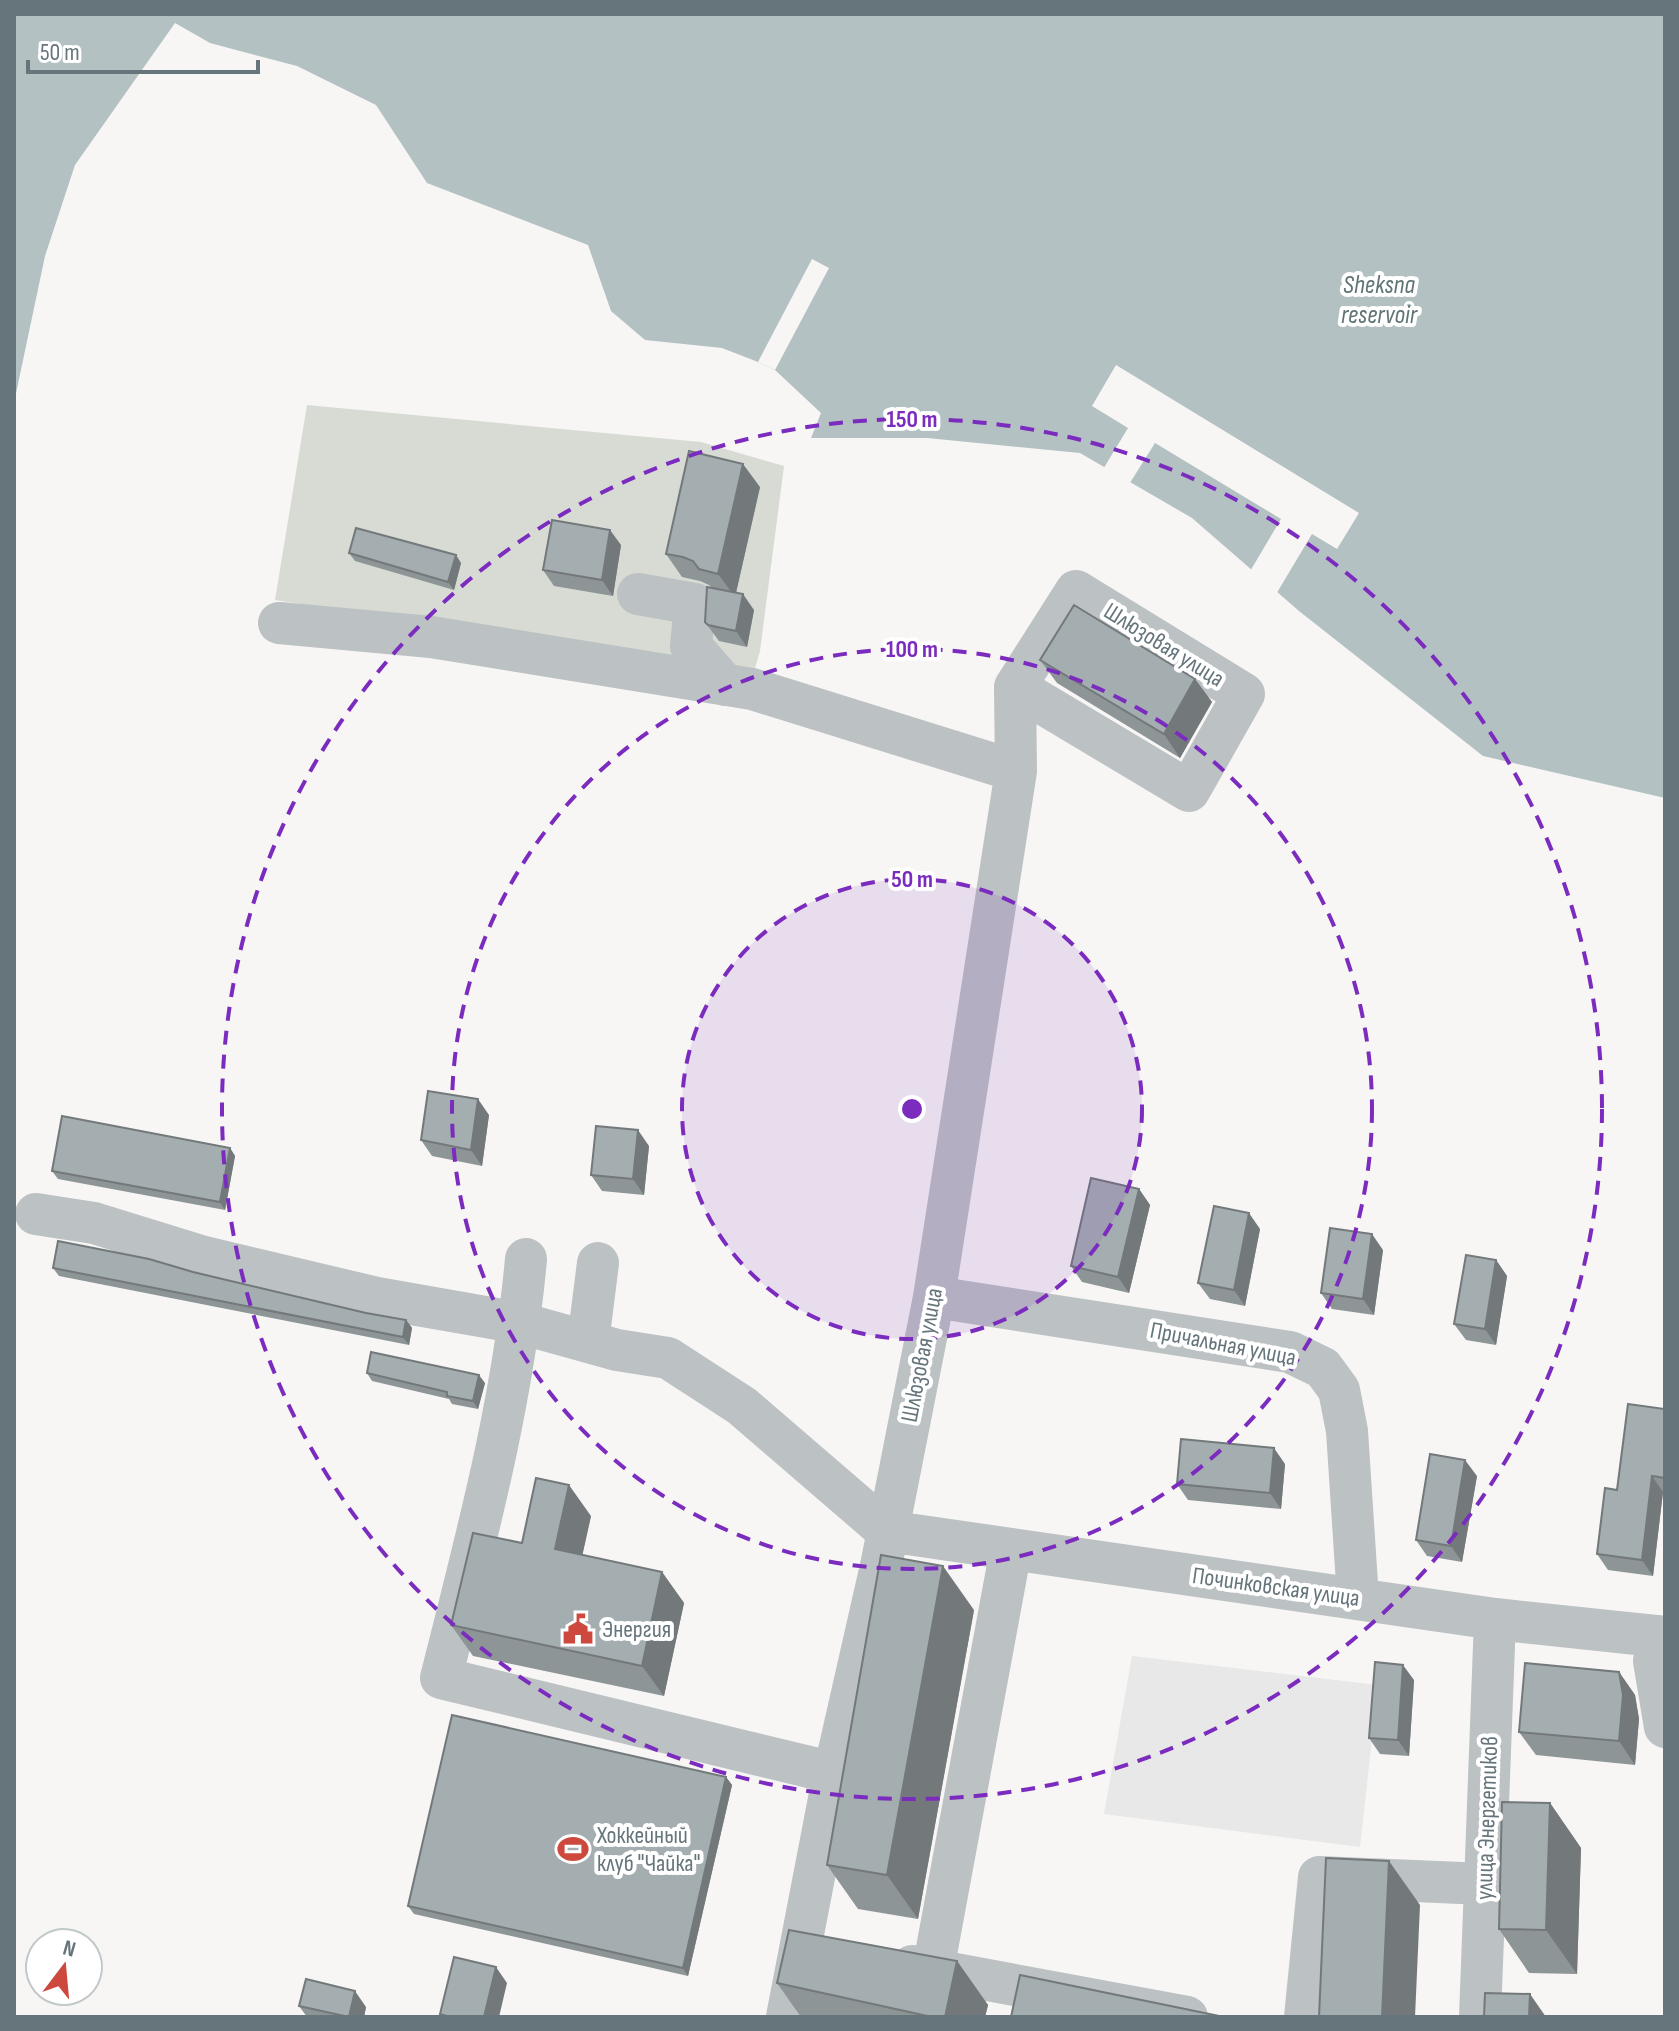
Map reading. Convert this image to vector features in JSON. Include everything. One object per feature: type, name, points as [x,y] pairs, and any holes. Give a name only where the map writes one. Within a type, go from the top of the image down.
[{"type":"street","name":"Шлюзовая улица","points":[[787,2017],[815,1948],[834,1773],[934,1297],[1016,771],[1015,687],[1076,591],[1244,694],[1189,791],[1015,687]]},
{"type":"street","points":[[638,594],[695,604],[691,646],[725,685]]},
{"type":"street","points":[[279,623],[431,637],[752,689],[1016,771]]},
{"type":"street","points":[[36,1214],[94,1223],[204,1257],[377,1298],[520,1323],[617,1350],[668,1358],[742,1406],[887,1531]]},
{"type":"street","points":[[526,1259],[520,1323],[492,1477],[441,1678],[834,1773]]},
{"type":"street","points":[[588,1342],[598,1263]]},
{"type":"street","name":"Причальная улица","points":[[934,1297],[1290,1352],[1323,1368],[1339,1390],[1347,1431],[1358,1599]]},
{"type":"street","name":"Починковская улица","points":[[887,1531],[1495,1619],[1662,1636]]},
{"type":"street","points":[[933,1970],[1011,1549]]},
{"type":"street","name":"улица Энергетиков","points":[[1480,2017],[1495,1619]]},
{"type":"street","points":[[1662,1636],[1654,1661],[1665,1727]]},
{"type":"street","points":[[1305,2017],[1319,1877],[1485,1884]]},
{"type":"street","points":[[874,1959],[933,1970],[1026,2002],[1187,2017]]},
{"type":"shaded area","points":[[307,405],[701,442],[784,466],[760,651],[753,675],[275,600]]},
{"type":"shaded area","points":[[1132,1656],[1378,1685],[1360,1847],[1104,1814]]},
{"type":"water","name":"Sheksna reservoir","points":[[14,14],[1665,14],[1665,798],[1483,756],[1299,611],[1192,518],[1080,453],[927,438],[811,438],[821,413],[775,370],[722,348],[645,340],[611,311],[588,245],[427,183],[376,105],[297,66],[210,43],[175,23],[75,165],[45,256],[14,403]]},
{"type":"pier","points":[[812,259],[829,268],[775,370],[758,362]]},
{"type":"pier","points":[[1116,365],[1359,513],[1337,549],[1312,534],[1275,596],[1249,573],[1281,519],[1155,443],[1128,486],[1102,471],[1128,428],[1092,406]]},
{"type":"building","points":[[689,451],[743,464],[718,574],[699,569],[693,561],[683,557],[666,554]]},
{"type":"building","points":[[552,520],[610,530],[602,580],[543,570]]},
{"type":"building","points":[[356,528],[456,555],[448,582],[349,553]]},
{"type":"building","points":[[707,587],[743,594],[736,631],[705,622]]},
{"type":"building","points":[[1074,605],[1195,679],[1164,734],[1040,660]]},
{"type":"building","points":[[428,1091],[478,1099],[471,1150],[421,1140]]},
{"type":"building","points":[[62,1116],[230,1148],[220,1202],[52,1171]]},
{"type":"building","points":[[596,1126],[638,1130],[633,1179],[591,1175]]},
{"type":"building","points":[[1091,1178],[1139,1189],[1118,1277],[1071,1266]]},
{"type":"building","points":[[1214,1206],[1249,1213],[1234,1290],[1198,1283]]},
{"type":"building","points":[[1330,1228],[1372,1234],[1363,1299],[1321,1293]]},
{"type":"building","points":[[58,1241],[149,1259],[193,1272],[406,1320],[403,1337],[53,1268]]},
{"type":"building","points":[[1466,1255],[1496,1260],[1485,1329],[1454,1324]]},
{"type":"building","points":[[371,1352],[479,1375],[473,1401],[367,1373]]},
{"type":"building","points":[[1628,1404],[1665,1409],[1665,1478],[1652,1476],[1642,1560],[1597,1554],[1605,1488],[1617,1490]]},
{"type":"building","points":[[1181,1439],[1274,1448],[1270,1493],[1177,1484]]},
{"type":"building","points":[[1430,1454],[1465,1460],[1451,1546],[1416,1540]]},
{"type":"building","name":"Энергия","points":[[536,1478],[569,1485],[555,1549],[662,1572],[642,1666],[451,1625],[473,1533],[522,1543]]},
{"type":"building","points":[[881,1555],[943,1566],[887,1875],[827,1865]]},
{"type":"building","points":[[1375,1662],[1403,1665],[1398,1740],[1369,1738]]},
{"type":"building","points":[[1525,1663],[1619,1672],[1623,1695],[1619,1741],[1519,1732]]},
{"type":"building","name":"Хоккейный клуб \"Чайка\"","points":[[452,1715],[726,1777],[683,1968],[408,1906]]},
{"type":"building","points":[[1502,1802],[1550,1803],[1546,1930],[1499,1929]]},
{"type":"building","points":[[1326,1858],[1389,1861],[1382,2017],[1319,2017]]},
{"type":"building","points":[[789,1930],[957,1961],[945,2017],[932,2017],[777,1983]]},
{"type":"building","points":[[454,1957],[496,1967],[484,2017],[440,2014]]},
{"type":"building","points":[[1020,1975],[1224,2017],[1011,2017]]},
{"type":"building","points":[[306,1979],[355,1991],[349,2017],[299,2006]]},
{"type":"building","points":[[1485,1993],[1530,1994],[1529,2017],[1484,2017]]},
{"type":"place","name":"Энергия","points":[[578,1629]]},
{"type":"place","name":"Хоккейный клуб \"Чайка\"","points":[[573,1849]]}]
